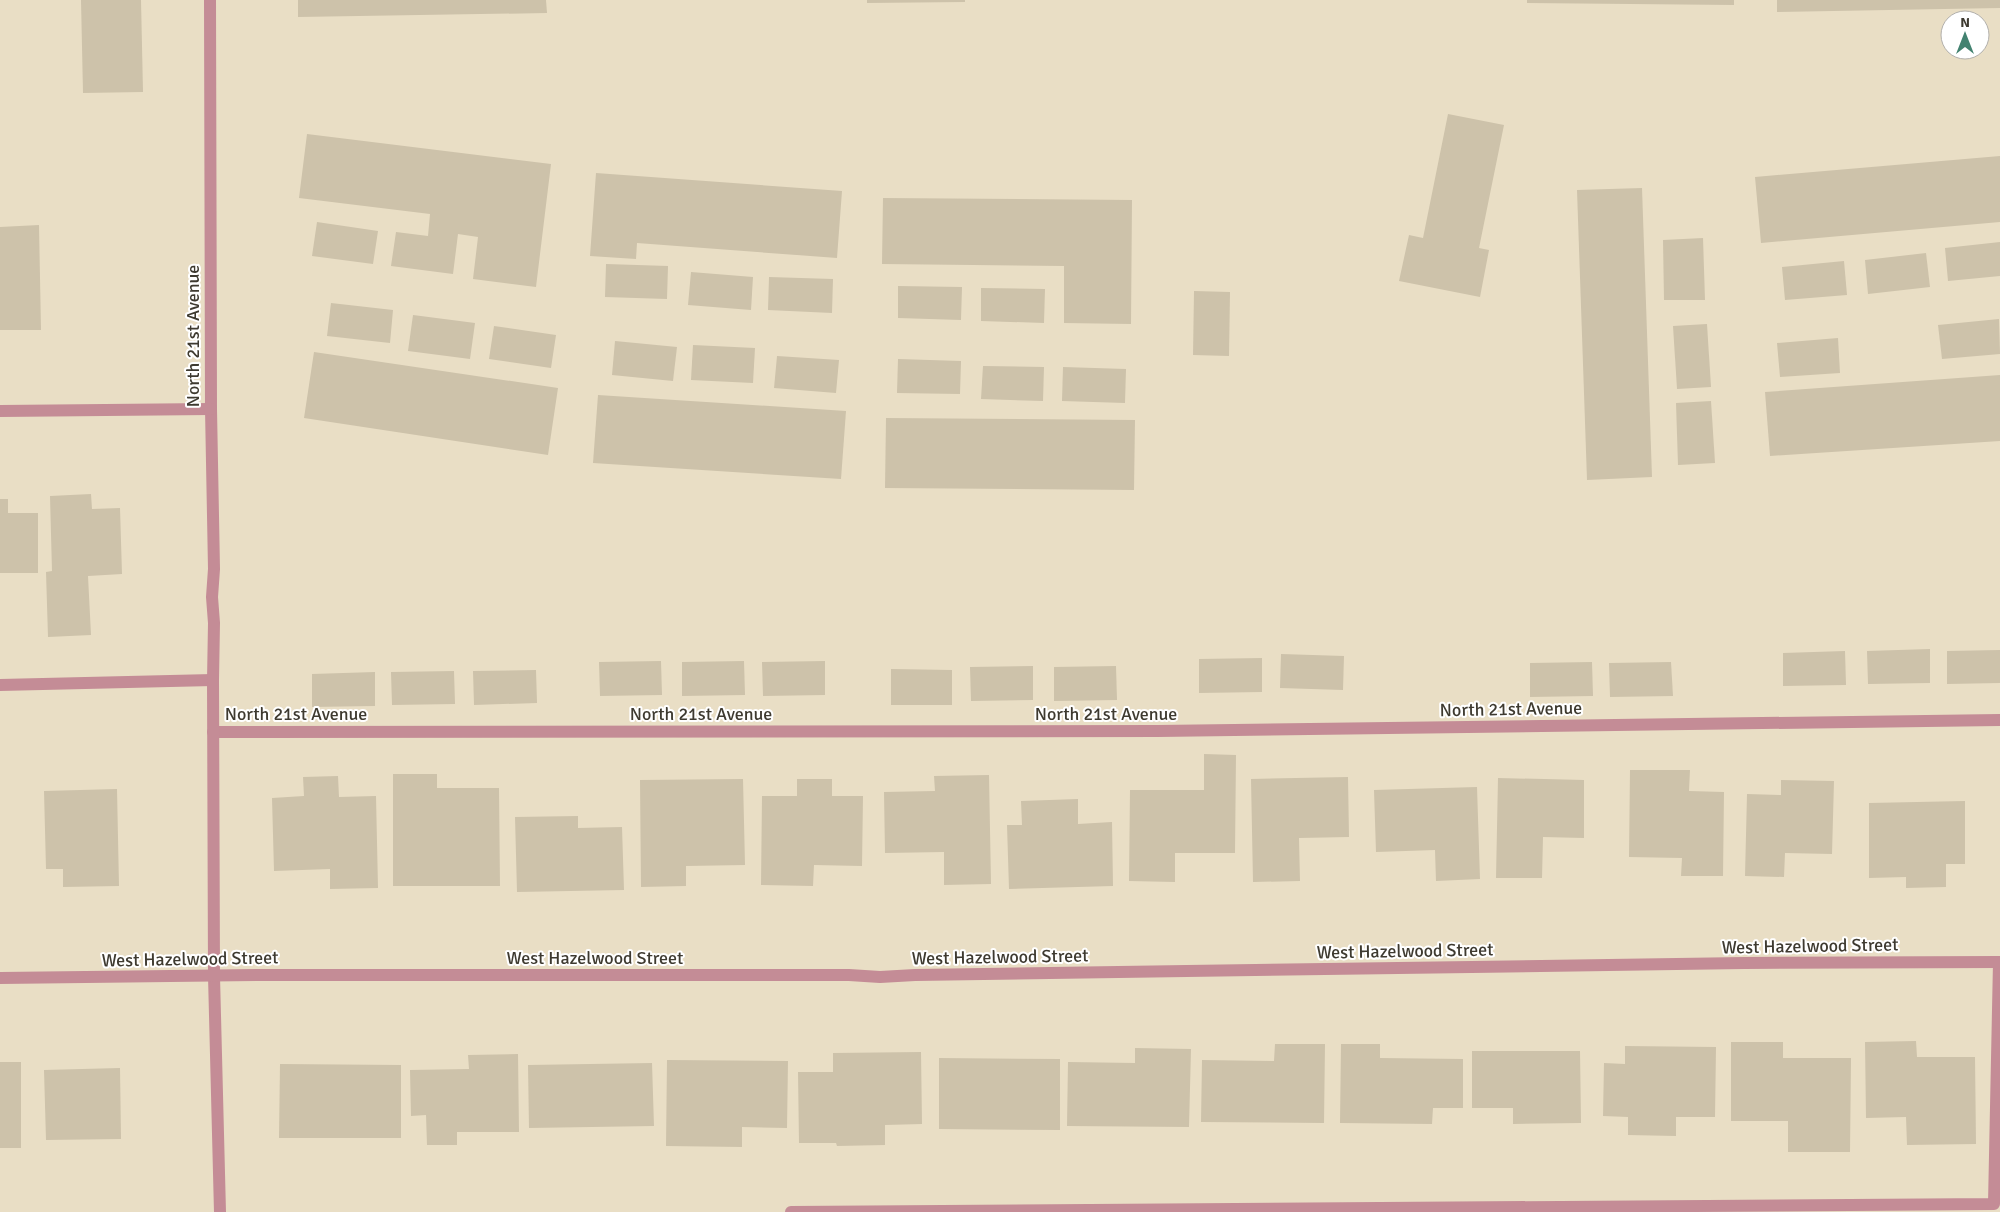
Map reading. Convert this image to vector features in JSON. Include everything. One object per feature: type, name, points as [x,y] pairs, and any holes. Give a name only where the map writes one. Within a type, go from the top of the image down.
[{"type":"street","name":"North 21st Avenue","points":[[210,0],[211,409],[214,570],[212,597],[214,623],[214,976],[220,1212]]},
{"type":"street","points":[[0,411],[211,409]]},
{"type":"street","points":[[0,685],[213,680]]},
{"type":"street","name":"North 21st Avenue","points":[[213,732],[1158,731],[2000,720]]},
{"type":"street","points":[[791,1212],[1855,1208],[1994,1204],[1999,962]]},
{"type":"street","name":"West Hazelwood Street","points":[[0,978],[214,976],[880,977],[1744,963],[1999,962]]},
{"type":"building","points":[[81,0],[141,0],[143,92],[83,93]]},
{"type":"building","points":[[298,0],[546,0],[547,13],[298,17]]},
{"type":"building","points":[[867,0],[965,0],[965,2],[867,3]]},
{"type":"building","points":[[1527,0],[1734,0],[1734,5],[1527,3]]},
{"type":"building","points":[[1777,0],[2000,0],[2000,8],[1777,12]]},
{"type":"building","points":[[1448,114],[1504,125],[1479,248],[1489,250],[1480,297],[1399,281],[1409,235],[1423,238]]},
{"type":"building","points":[[307,134],[551,164],[536,287],[473,279],[478,237],[458,234],[453,274],[391,266],[396,232],[428,236],[430,214],[299,198]]},
{"type":"building","points":[[2000,156],[2000,222],[1761,243],[1755,177]]},
{"type":"building","points":[[596,173],[842,191],[837,258],[637,243],[636,259],[590,256]]},
{"type":"building","points":[[1642,188],[1652,477],[1587,480],[1577,190]]},
{"type":"building","points":[[883,198],[1132,200],[1131,324],[1064,323],[1064,266],[882,264]]},
{"type":"building","points":[[317,222],[378,231],[373,264],[312,256]]},
{"type":"building","points":[[39,225],[41,330],[0,330],[0,227]]},
{"type":"building","points":[[1703,238],[1705,300],[1664,300],[1663,240]]},
{"type":"building","points":[[2000,242],[2000,276],[1948,281],[1945,248]]},
{"type":"building","points":[[1926,253],[1930,287],[1868,294],[1865,260]]},
{"type":"building","points":[[1844,261],[1847,295],[1785,300],[1782,267]]},
{"type":"building","points":[[606,264],[668,266],[667,299],[605,297]]},
{"type":"building","points":[[691,272],[753,277],[751,310],[688,305]]},
{"type":"building","points":[[769,277],[833,279],[832,313],[768,310]]},
{"type":"building","points":[[898,286],[962,287],[961,320],[898,318]]},
{"type":"building","points":[[981,288],[1045,289],[1044,323],[981,321]]},
{"type":"building","points":[[1194,291],[1230,292],[1229,356],[1193,355]]},
{"type":"building","points":[[331,303],[393,310],[390,343],[327,336]]},
{"type":"building","points":[[413,315],[475,323],[470,359],[408,351]]},
{"type":"building","points":[[1999,319],[2000,354],[1942,359],[1938,325]]},
{"type":"building","points":[[1707,324],[1711,387],[1677,389],[1673,326]]},
{"type":"building","points":[[494,326],[556,335],[551,368],[489,359]]},
{"type":"building","points":[[1838,338],[1840,373],[1780,377],[1777,343]]},
{"type":"building","points":[[615,341],[677,347],[673,381],[612,375]]},
{"type":"building","points":[[693,345],[755,348],[753,383],[691,380]]},
{"type":"building","points":[[314,352],[558,388],[548,455],[304,418]]},
{"type":"building","points":[[777,356],[839,360],[836,393],[774,388]]},
{"type":"building","points":[[898,359],[961,361],[960,394],[897,393]]},
{"type":"building","points":[[983,366],[1044,367],[1043,401],[981,399]]},
{"type":"building","points":[[1063,367],[1126,369],[1125,403],[1062,401]]},
{"type":"building","points":[[2000,375],[2000,441],[1770,456],[1765,392]]},
{"type":"building","points":[[598,395],[846,411],[841,479],[593,463]]},
{"type":"building","points":[[1711,401],[1715,463],[1678,465],[1676,403]]},
{"type":"building","points":[[886,418],[1135,420],[1134,490],[885,488]]},
{"type":"building","points":[[91,494],[92,509],[120,508],[122,574],[88,576],[91,635],[48,637],[46,572],[52,571],[50,496]]},
{"type":"building","points":[[0,499],[8,499],[8,513],[38,513],[38,573],[0,573]]},
{"type":"building","points":[[1930,649],[1930,683],[1868,684],[1867,651]]},
{"type":"building","points":[[2000,650],[2000,683],[1947,684],[1947,651]]},
{"type":"building","points":[[1845,651],[1846,685],[1783,686],[1783,653]]},
{"type":"building","points":[[1281,654],[1344,656],[1343,690],[1280,688]]},
{"type":"building","points":[[1262,658],[1262,692],[1199,693],[1199,659]]},
{"type":"building","points":[[661,661],[662,695],[600,696],[599,662]]},
{"type":"building","points":[[744,661],[745,695],[682,696],[682,662]]},
{"type":"building","points":[[825,661],[825,695],[763,696],[762,662]]},
{"type":"building","points":[[1592,662],[1593,696],[1530,697],[1530,663]]},
{"type":"building","points":[[1671,662],[1673,696],[1610,697],[1609,663]]},
{"type":"building","points":[[1033,666],[1033,700],[971,701],[970,667]]},
{"type":"building","points":[[1116,666],[1117,700],[1054,701],[1054,667]]},
{"type":"building","points":[[891,669],[952,670],[952,705],[891,705]]},
{"type":"building","points":[[536,670],[537,703],[474,705],[473,671]]},
{"type":"building","points":[[454,671],[455,704],[392,705],[391,672]]},
{"type":"building","points":[[375,672],[375,706],[312,707],[312,674]]},
{"type":"building","points":[[1204,754],[1236,755],[1235,853],[1175,853],[1175,882],[1129,881],[1130,790],[1204,790]]},
{"type":"building","points":[[1630,770],[1690,770],[1689,791],[1724,792],[1723,876],[1681,876],[1682,858],[1629,857]]},
{"type":"building","points":[[393,774],[437,774],[437,788],[499,788],[500,886],[393,886]]},
{"type":"building","points":[[989,775],[991,884],[944,885],[944,852],[885,853],[884,792],[935,791],[934,776]]},
{"type":"building","points":[[338,776],[339,797],[376,796],[378,888],[330,889],[330,869],[274,871],[272,798],[304,796],[303,777]]},
{"type":"building","points":[[1348,777],[1349,837],[1299,838],[1300,881],[1253,882],[1251,779]]},
{"type":"building","points":[[1498,778],[1584,780],[1584,838],[1543,837],[1542,878],[1496,878]]},
{"type":"building","points":[[743,779],[745,865],[686,866],[686,886],[641,887],[640,780]]},
{"type":"building","points":[[797,779],[832,779],[832,796],[863,796],[862,866],[814,865],[813,886],[761,885],[762,796],[797,796]]},
{"type":"building","points":[[1781,780],[1834,781],[1832,854],[1785,853],[1784,877],[1745,876],[1747,794],[1781,795]]},
{"type":"building","points":[[1477,787],[1480,879],[1436,881],[1435,850],[1376,852],[1374,790]]},
{"type":"building","points":[[117,789],[119,886],[63,887],[63,869],[46,869],[44,791]]},
{"type":"building","points":[[1078,799],[1078,824],[1112,822],[1113,886],[1009,889],[1007,825],[1022,825],[1021,801]]},
{"type":"building","points":[[1965,801],[1965,864],[1946,864],[1946,887],[1906,888],[1906,877],[1869,878],[1869,803]]},
{"type":"building","points":[[578,816],[578,828],[622,827],[624,890],[517,892],[515,817]]},
{"type":"building","points":[[1916,1041],[1917,1057],[1975,1057],[1976,1144],[1907,1145],[1906,1117],[1866,1118],[1865,1042]]},
{"type":"building","points":[[1731,1042],[1783,1042],[1783,1058],[1851,1058],[1850,1152],[1788,1152],[1788,1121],[1731,1121]]},
{"type":"building","points":[[1275,1044],[1325,1044],[1324,1123],[1201,1122],[1202,1060],[1274,1061]]},
{"type":"building","points":[[1341,1044],[1380,1044],[1380,1058],[1463,1059],[1463,1108],[1433,1108],[1432,1124],[1340,1123]]},
{"type":"building","points":[[1625,1046],[1716,1047],[1715,1117],[1676,1117],[1676,1136],[1628,1135],[1628,1117],[1603,1116],[1604,1063],[1625,1064]]},
{"type":"building","points":[[1135,1048],[1191,1049],[1189,1127],[1067,1126],[1068,1062],[1135,1063]]},
{"type":"building","points":[[1472,1051],[1580,1051],[1581,1123],[1513,1124],[1513,1108],[1472,1108]]},
{"type":"building","points":[[921,1052],[922,1124],[885,1125],[885,1145],[837,1146],[836,1143],[799,1143],[798,1072],[833,1072],[833,1053]]},
{"type":"building","points":[[518,1054],[519,1132],[457,1132],[457,1145],[427,1145],[426,1115],[411,1116],[410,1070],[469,1069],[468,1055]]},
{"type":"building","points":[[939,1058],[1060,1059],[1060,1130],[939,1129]]},
{"type":"building","points":[[667,1060],[788,1061],[787,1128],[742,1127],[742,1147],[666,1146]]},
{"type":"building","points":[[0,1062],[21,1062],[21,1148],[0,1148]]},
{"type":"building","points":[[652,1063],[654,1126],[529,1128],[528,1065]]},
{"type":"building","points":[[280,1064],[401,1065],[401,1138],[279,1138]]},
{"type":"building","points":[[120,1068],[121,1139],[46,1140],[44,1070]]}]
